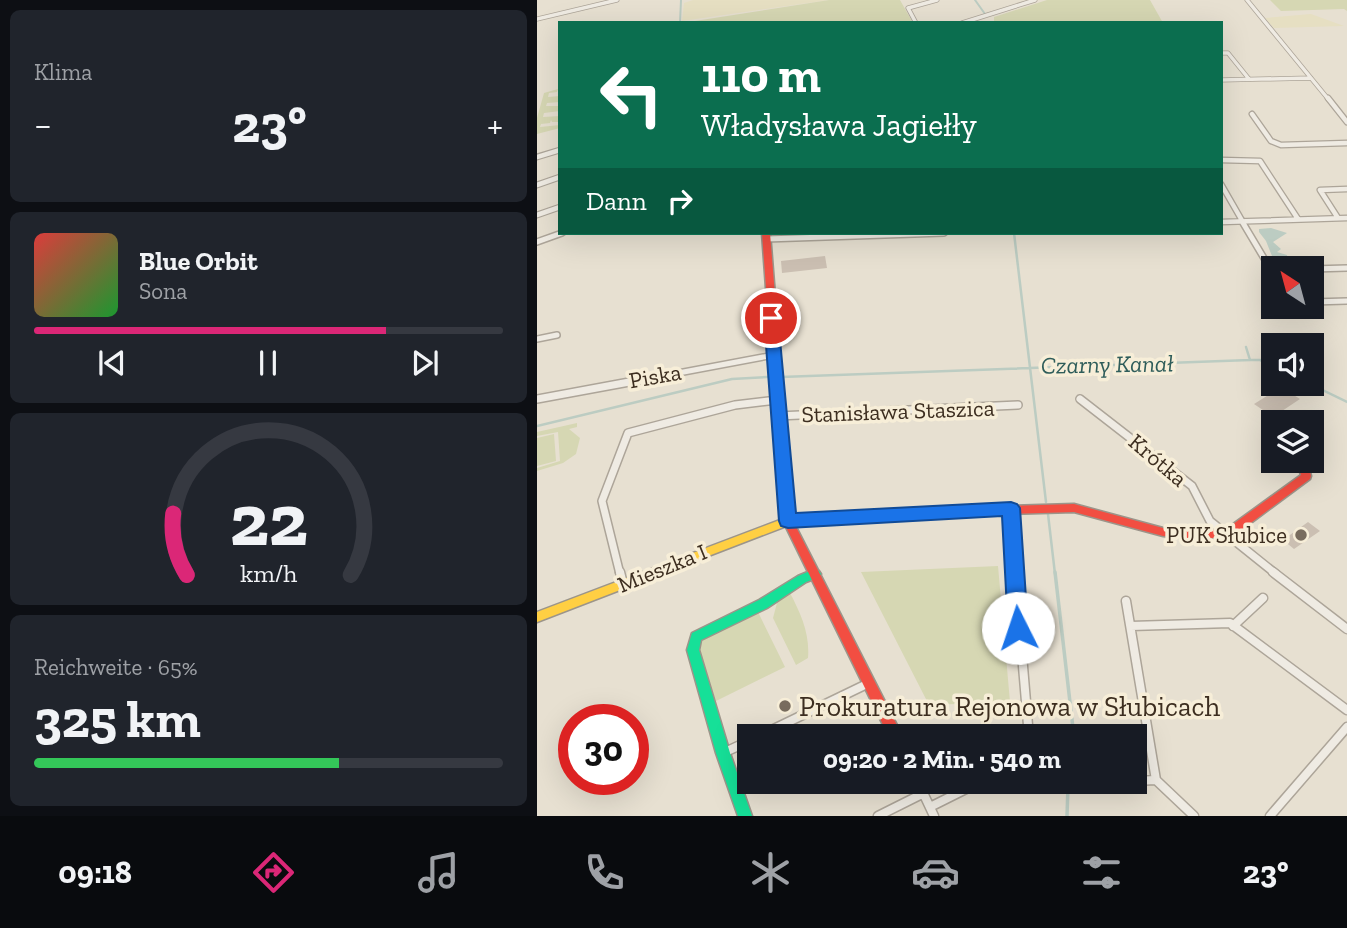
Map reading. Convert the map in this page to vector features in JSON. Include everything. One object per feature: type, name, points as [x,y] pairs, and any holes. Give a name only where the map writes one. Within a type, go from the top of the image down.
[{"type":"street","points":[[537,19],[617,0]]},
{"type":"street","points":[[915,21],[908,8],[937,0]]},
{"type":"street","points":[[968,21],[1035,0]]},
{"type":"street","points":[[1247,0],[1347,122]]},
{"type":"street","points":[[1223,53],[1228,53],[1249,79]]},
{"type":"street","points":[[1223,80],[1312,78]]},
{"type":"street","points":[[1252,114],[1271,141],[1281,145],[1347,143]]},
{"type":"street","points":[[537,157],[558,151]]},
{"type":"street","points":[[1223,160],[1260,161],[1298,219]]},
{"type":"street","points":[[537,185],[558,178]]},
{"type":"street","points":[[1223,188],[1264,256]]},
{"type":"street","points":[[1338,218],[1320,190],[1347,189]]},
{"type":"street","points":[[537,215],[558,208]]},
{"type":"street","points":[[1223,222],[1347,218]]},
{"type":"street","points":[[537,242],[558,234]]},
{"type":"street","points":[[825,235],[766,236],[788,521],[890,724]]},
{"type":"street","points":[[1325,269],[1347,268]]},
{"type":"street","points":[[1325,302],[1347,301]]},
{"type":"street","points":[[537,339],[557,335]]},
{"type":"street","name":"Piska","points":[[537,399],[774,355]]},
{"type":"street","name":"Krótka","points":[[1080,398],[1192,486],[1210,521],[1224,534],[1347,629]]},
{"type":"street","points":[[623,584],[602,501],[629,433],[735,405],[777,400]]},
{"type":"street","name":"Stanisława Staszica","points":[[778,416],[1018,405]]},
{"type":"street","points":[[1224,534],[1241,525],[1306,473]]},
{"type":"street","points":[[1011,508],[1018,628],[1028,724]]},
{"type":"street","name":"Mieszka I","points":[[537,617],[788,521],[1011,508],[1074,508],[1163,532],[1201,536],[1224,534]]},
{"type":"street","points":[[745,816],[723,753],[693,650],[696,637],[763,604],[802,579],[815,574]]},
{"type":"street","points":[[1231,625],[1263,598]]},
{"type":"street","points":[[1126,601],[1156,780],[1194,816]]},
{"type":"street","points":[[1131,626],[1231,625],[1347,710]]},
{"type":"street","points":[[784,724],[869,683]]},
{"type":"street","points":[[1270,816],[1347,727]]},
{"type":"street","points":[[723,753],[737,747]]},
{"type":"street","points":[[1147,780],[1156,780]]},
{"type":"street","points":[[878,816],[922,794]]},
{"type":"street","points":[[924,794],[932,812],[960,794]]},
{"type":"shaded area","points":[[693,0],[829,0],[682,21],[684,3]]},
{"type":"shaded area","points":[[1311,14],[1344,26],[1274,28],[1265,18]]},
{"type":"shaded area","points":[[1271,228],[1287,233],[1273,242],[1281,249],[1277,252],[1287,256],[1272,256],[1259,229]]},
{"type":"green space","points":[[829,0],[900,0],[912,21],[695,21]]},
{"type":"green space","points":[[1047,0],[1150,0],[1162,21],[994,21],[994,17]]},
{"type":"green space","points":[[1270,0],[1347,0],[1347,11],[1281,11]]},
{"type":"green space","points":[[558,89],[557,92],[549,93],[548,97],[558,96],[558,102],[547,103],[546,106],[558,106],[558,111],[544,113],[543,117],[558,116],[558,122],[551,120],[540,127],[558,125],[558,129],[537,134],[537,118],[544,93]]},
{"type":"green space","points":[[577,423],[577,427],[569,429],[580,438],[576,454],[563,463],[537,471],[537,468],[560,461],[558,432],[537,436],[537,432]]},
{"type":"green space","points":[[554,434],[556,461],[537,466],[537,438]]},
{"type":"green space","points":[[998,566],[1010,702],[929,705],[861,572]]},
{"type":"green space","points":[[790,593],[801,616],[808,641],[808,658],[796,665],[773,618],[777,603]]},
{"type":"green space","points":[[758,612],[785,667],[716,701],[697,649],[699,642]]},
{"type":"building","points":[[825,256],[827,268],[782,273],[781,261]]},
{"type":"building","points":[[1267,396],[1295,396],[1300,399],[1284,410],[1263,410],[1254,404]]},
{"type":"building","name":"PUK Słubice","points":[[1308,522],[1320,531],[1294,549],[1283,540]]},
{"type":"waterway","points":[[680,21],[681,0]]},
{"type":"waterway","name":"Czarny Kanał","points":[[975,0],[985,14]]},
{"type":"waterway","name":"Czarny Kanał","points":[[1014,235],[1030,368]]},
{"type":"waterway","points":[[1246,347],[1250,360]]},
{"type":"waterway","name":"Czarny Kanał","points":[[1030,368],[1250,360]]},
{"type":"waterway","name":"Czarny Kanał","points":[[1250,360],[1261,360]]},
{"type":"waterway","points":[[781,377],[1030,368]]},
{"type":"waterway","points":[[1030,368],[1046,502]]},
{"type":"waterway","points":[[537,426],[732,379],[767,377]]},
{"type":"waterway","name":"Czarny Kanał","points":[[1324,391],[1347,402]]},
{"type":"waterway","points":[[1048,514],[1055,574]]},
{"type":"waterway","points":[[1055,572],[1073,724]]},
{"type":"waterway","points":[[1067,816],[1068,794]]},
{"type":"traffic: fast","points":[[745,816],[723,753],[693,650],[696,637],[763,604],[802,579],[815,574]]},
{"type":"traffic: slow","points":[[537,617],[788,521],[945,512]]},
{"type":"traffic: jam","points":[[766,235],[788,521],[890,724]]},
{"type":"traffic: jam","points":[[945,512],[1074,508],[1163,532],[1201,536],[1232,531],[1306,476],[1306,473]]},
{"type":"place","name":"PUK Słubice","points":[[1301,535]]},
{"type":"place","name":"Prokuratura Rejonowa w Słubicach","points":[[785,706]]},
{"type":"route","points":[[771,318],[788,521],[1011,508],[1018,628]]}]
